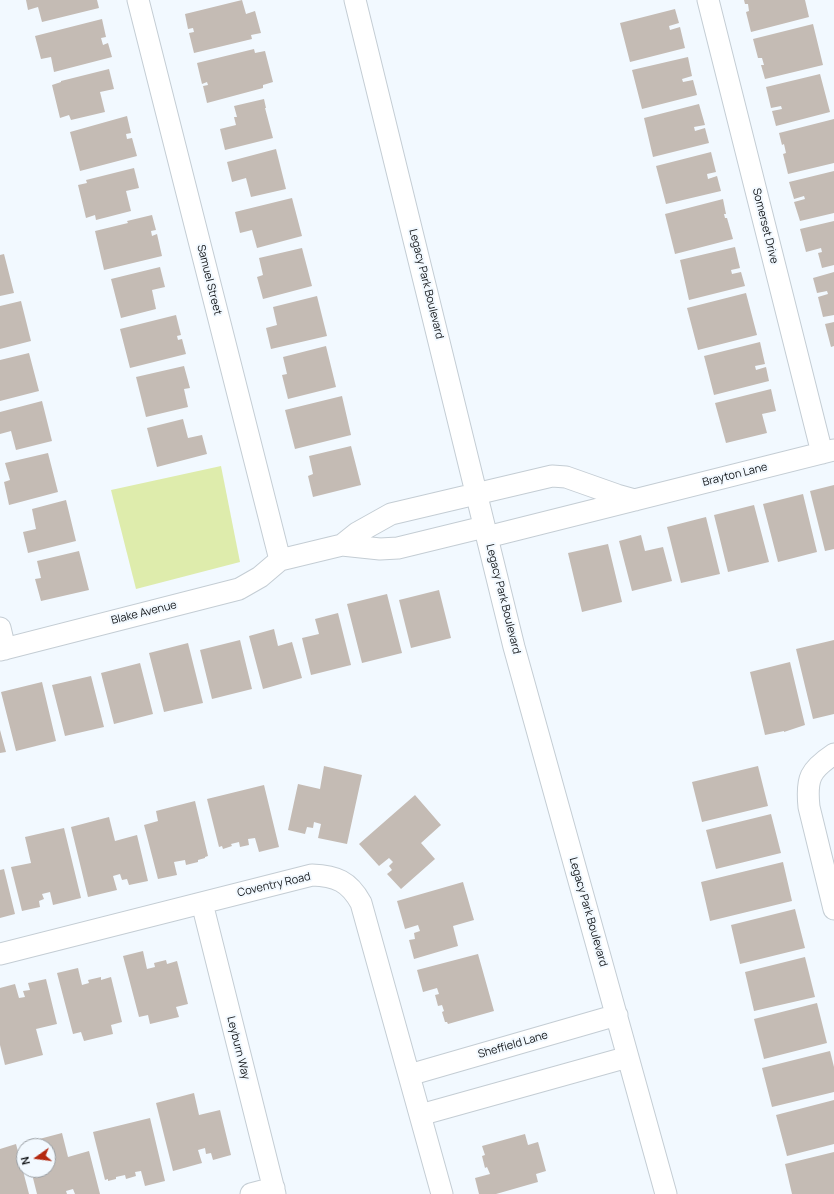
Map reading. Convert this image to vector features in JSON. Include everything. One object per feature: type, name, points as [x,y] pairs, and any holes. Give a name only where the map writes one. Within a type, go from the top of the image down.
[{"type":"street","name":"Samuel Street","points":[[138,0],[280,560]]},
{"type":"street","name":"Legacy Park Boulevard","points":[[355,0],[532,713],[666,1194]]},
{"type":"street","name":"Somerset Drive","points":[[708,0],[828,451]]},
{"type":"street","name":"Brayton Lane","points":[[342,545],[380,549],[398,548],[486,532],[636,500],[828,451]]},
{"type":"street","name":"Brayton Lane","points":[[342,545],[363,530],[391,514],[552,476],[566,477],[636,500]]},
{"type":"street","points":[[280,560],[342,545]]},
{"type":"street","name":"Blake Avenue","points":[[3,650],[239,589],[260,577],[280,560]]},
{"type":"street","points":[[0,628],[3,650]]},
{"type":"street","points":[[834,754],[820,764],[811,776],[807,790],[809,807],[834,909]]},
{"type":"street","name":"Coventry Road","points":[[0,954],[312,875],[333,877],[350,886],[361,903],[442,1194]]},
{"type":"street","name":"Leyburn Way","points":[[202,903],[274,1191]]},
{"type":"street","name":"Sheffield Lane","points":[[409,1075],[617,1015]]},
{"type":"street","points":[[420,1114],[628,1057]]},
{"type":"street","points":[[251,1194],[274,1191]]},
{"type":"green space","points":[[221,466],[240,562],[136,589],[111,490]]},
{"type":"building","points":[[26,0],[97,0],[99,8],[42,22],[38,7],[28,10]]},
{"type":"building","points":[[242,0],[246,14],[255,11],[261,33],[251,35],[252,39],[194,53],[189,33],[194,32],[193,28],[188,29],[185,14]]},
{"type":"building","points":[[744,0],[805,0],[809,17],[751,32],[746,12],[749,11],[748,4],[745,4]]},
{"type":"building","points":[[675,9],[679,23],[669,26],[670,30],[680,27],[685,48],[630,62],[620,23]]},
{"type":"building","points":[[102,19],[106,37],[101,38],[103,45],[108,43],[112,57],[54,72],[51,57],[41,59],[35,36]]},
{"type":"building","points":[[813,24],[823,65],[765,79],[761,65],[764,65],[762,58],[758,58],[753,39]]},
{"type":"building","points":[[254,49],[255,53],[265,51],[273,82],[263,85],[263,88],[207,103],[203,86],[208,85],[207,82],[202,84],[197,63]]},
{"type":"building","points":[[688,57],[692,76],[682,79],[683,82],[693,80],[697,95],[642,109],[632,70]]},
{"type":"building","points":[[109,69],[114,89],[100,92],[105,112],[71,120],[69,115],[60,118],[52,85],[61,81]]},
{"type":"building","points":[[820,74],[830,112],[776,126],[772,111],[782,109],[781,106],[771,108],[766,87]]},
{"type":"building","points":[[264,99],[273,138],[225,150],[220,129],[236,125],[234,117],[237,117],[234,106]]},
{"type":"building","points":[[699,104],[705,125],[694,127],[695,131],[705,128],[709,143],[653,157],[644,118]]},
{"type":"building","points":[[127,116],[131,133],[126,134],[127,139],[132,138],[137,156],[80,171],[70,132]]},
{"type":"building","points":[[834,119],[834,163],[788,174],[783,154],[786,153],[779,133]]},
{"type":"building","points":[[276,149],[286,189],[251,197],[246,178],[232,182],[227,162]]},
{"type":"building","points":[[711,152],[716,172],[707,174],[708,179],[717,176],[721,191],[666,204],[656,166]]},
{"type":"building","points":[[134,168],[139,188],[126,191],[131,211],[96,220],[95,215],[86,218],[78,185],[87,183],[86,180]]},
{"type":"building","points":[[834,171],[834,213],[800,221],[794,202],[805,199],[804,196],[794,199],[789,182]]},
{"type":"building","points":[[292,198],[302,236],[257,248],[252,230],[240,233],[235,212]]},
{"type":"building","points":[[723,199],[726,214],[724,214],[725,218],[727,218],[733,239],[675,254],[665,214]]},
{"type":"building","points":[[152,215],[156,230],[151,231],[152,236],[157,234],[162,256],[104,270],[95,231],[128,223],[127,221]]},
{"type":"building","points":[[834,221],[834,265],[822,268],[818,253],[822,252],[821,248],[806,252],[800,229]]},
{"type":"building","points":[[735,247],[740,268],[731,270],[732,274],[741,272],[745,286],[689,300],[680,260]]},
{"type":"building","points":[[302,248],[312,286],[263,299],[257,277],[263,275],[259,258]]},
{"type":"building","points":[[4,254],[14,293],[0,296],[0,255]]},
{"type":"building","points":[[160,267],[165,287],[152,290],[156,309],[121,318],[111,279]]},
{"type":"building","points":[[834,272],[834,315],[823,317],[818,297],[828,294],[827,291],[817,293],[813,278]]},
{"type":"building","points":[[746,293],[757,335],[698,350],[687,308]]},
{"type":"building","points":[[317,296],[327,336],[271,349],[266,328],[277,325],[273,307]]},
{"type":"building","points":[[21,301],[31,341],[0,349],[0,306]]},
{"type":"building","points":[[176,315],[181,335],[177,336],[178,340],[182,339],[186,354],[130,368],[120,329]]},
{"type":"building","points":[[834,322],[834,346],[831,347],[825,324]]},
{"type":"building","points":[[760,342],[765,364],[755,366],[756,370],[766,367],[769,381],[714,395],[704,356]]},
{"type":"building","points":[[326,346],[336,387],[288,399],[282,375],[287,374],[283,357]]},
{"type":"building","points":[[29,353],[39,391],[0,401],[0,360]]},
{"type":"building","points":[[184,366],[190,388],[184,389],[188,407],[146,417],[136,377]]},
{"type":"building","points":[[771,389],[776,411],[762,414],[767,433],[726,443],[715,403]]},
{"type":"building","points":[[342,396],[351,435],[295,449],[285,410]]},
{"type":"building","points":[[42,401],[52,441],[16,450],[11,431],[0,434],[0,412]]},
{"type":"building","points":[[183,419],[188,438],[202,435],[207,454],[157,467],[147,428]]},
{"type":"building","points":[[351,446],[361,485],[313,497],[308,476],[313,474],[309,456]]},
{"type":"building","points":[[48,453],[58,492],[9,505],[4,482],[10,480],[5,463]]},
{"type":"building","points":[[834,485],[834,549],[825,551],[810,491]]},
{"type":"building","points":[[803,494],[817,552],[778,562],[763,504]]},
{"type":"building","points":[[66,500],[76,541],[28,553],[23,532],[36,529],[32,509]]},
{"type":"building","points":[[754,505],[769,562],[728,572],[714,515]]},
{"type":"building","points":[[706,517],[720,574],[681,583],[667,527]]},
{"type":"building","points":[[641,535],[645,551],[663,547],[672,581],[632,591],[619,541]]},
{"type":"building","points":[[608,544],[622,602],[582,612],[568,553]]},
{"type":"building","points":[[79,551],[89,590],[41,601],[35,579],[41,578],[37,561]]},
{"type":"building","points":[[439,590],[451,638],[411,648],[399,600]]},
{"type":"building","points":[[387,594],[402,653],[362,663],[347,604]]},
{"type":"building","points":[[338,613],[351,665],[311,675],[302,638],[319,634],[315,619]]},
{"type":"building","points":[[274,629],[278,646],[292,642],[302,678],[263,689],[249,636]]},
{"type":"building","points":[[240,640],[252,689],[212,699],[200,650]]},
{"type":"building","points":[[834,640],[834,714],[813,719],[796,649]]},
{"type":"building","points":[[188,643],[203,703],[164,712],[149,653]]},
{"type":"building","points":[[790,662],[805,725],[784,732],[765,735],[750,672]]},
{"type":"building","points":[[140,663],[153,714],[114,724],[101,673]]},
{"type":"building","points":[[91,676],[104,727],[65,736],[52,685]]},
{"type":"building","points":[[42,682],[56,741],[16,751],[1,692]]},
{"type":"building","points":[[0,730],[6,752],[0,753]]},
{"type":"building","points":[[324,766],[362,775],[347,844],[318,838],[321,824],[314,822],[313,828],[307,827],[305,834],[288,830],[298,784],[320,789]]},
{"type":"building","points":[[758,766],[768,806],[702,822],[692,782]]},
{"type":"building","points":[[264,785],[279,847],[259,852],[255,838],[248,839],[249,845],[240,847],[239,842],[231,844],[232,846],[223,849],[222,846],[219,847],[207,799]]},
{"type":"building","points":[[415,795],[441,825],[421,843],[435,859],[401,889],[387,874],[392,870],[389,866],[393,862],[389,858],[379,866],[359,844]]},
{"type":"building","points":[[195,801],[208,856],[198,860],[198,862],[186,865],[185,860],[174,862],[177,875],[158,879],[144,825],[158,821],[156,811]]},
{"type":"building","points":[[771,814],[781,853],[716,869],[706,830]]},
{"type":"building","points":[[109,817],[115,841],[137,835],[148,881],[129,885],[127,879],[122,880],[120,874],[113,876],[117,890],[88,897],[71,827]]},
{"type":"building","points":[[64,828],[81,898],[53,905],[50,892],[42,894],[44,899],[39,901],[40,907],[22,911],[11,867],[31,863],[25,837]]},
{"type":"building","points":[[783,862],[792,901],[710,921],[701,882]]},
{"type":"building","points":[[4,869],[15,914],[0,918],[0,870]]},
{"type":"building","points":[[463,882],[474,920],[453,926],[458,946],[414,959],[409,940],[415,939],[414,933],[420,931],[418,925],[405,929],[397,901]]},
{"type":"building","points":[[795,909],[805,948],[740,964],[731,925]]},
{"type":"building","points":[[143,951],[147,969],[155,967],[154,963],[166,960],[167,964],[177,961],[188,1004],[176,1007],[179,1017],[150,1024],[148,1015],[139,1017],[123,956]]},
{"type":"building","points":[[478,954],[494,1011],[448,1024],[445,1022],[442,1012],[444,1011],[442,1005],[438,1006],[435,995],[439,994],[437,988],[423,992],[417,970]]},
{"type":"building","points":[[805,957],[815,997],[754,1011],[745,972]]},
{"type":"building","points":[[78,968],[82,985],[89,983],[88,980],[101,977],[101,980],[111,977],[122,1022],[111,1025],[113,1034],[84,1041],[81,1032],[73,1034],[57,973]]},
{"type":"building","points":[[46,979],[57,1024],[36,1029],[43,1055],[5,1065],[0,1045],[0,988],[15,984],[19,998],[25,997],[23,991],[30,990],[28,983]]},
{"type":"building","points":[[817,1003],[827,1043],[764,1059],[754,1019]]},
{"type":"building","points":[[830,1051],[834,1067],[834,1092],[772,1107],[762,1068]]},
{"type":"building","points":[[194,1093],[199,1115],[220,1110],[231,1155],[213,1160],[211,1153],[206,1154],[205,1148],[198,1150],[202,1163],[173,1171],[156,1103]]},
{"type":"building","points":[[834,1100],[834,1144],[787,1156],[776,1115]]},
{"type":"building","points":[[150,1118],[165,1181],[145,1186],[141,1171],[135,1172],[136,1176],[126,1179],[125,1175],[108,1181],[108,1179],[105,1180],[93,1132]]},
{"type":"building","points":[[62,1133],[68,1157],[89,1151],[100,1194],[75,1194],[73,1189],[66,1191],[67,1194],[37,1194],[33,1178],[56,1178],[56,1138],[43,1138]]},
{"type":"building","points":[[525,1134],[528,1145],[538,1142],[546,1171],[536,1174],[538,1182],[496,1194],[479,1194],[475,1178],[490,1174],[487,1167],[485,1168],[482,1156],[485,1155],[482,1146]]},
{"type":"building","points":[[16,1144],[16,1178],[25,1178],[29,1194],[0,1194],[0,1149]]},
{"type":"building","points":[[834,1152],[834,1194],[792,1194],[785,1164]]}]
